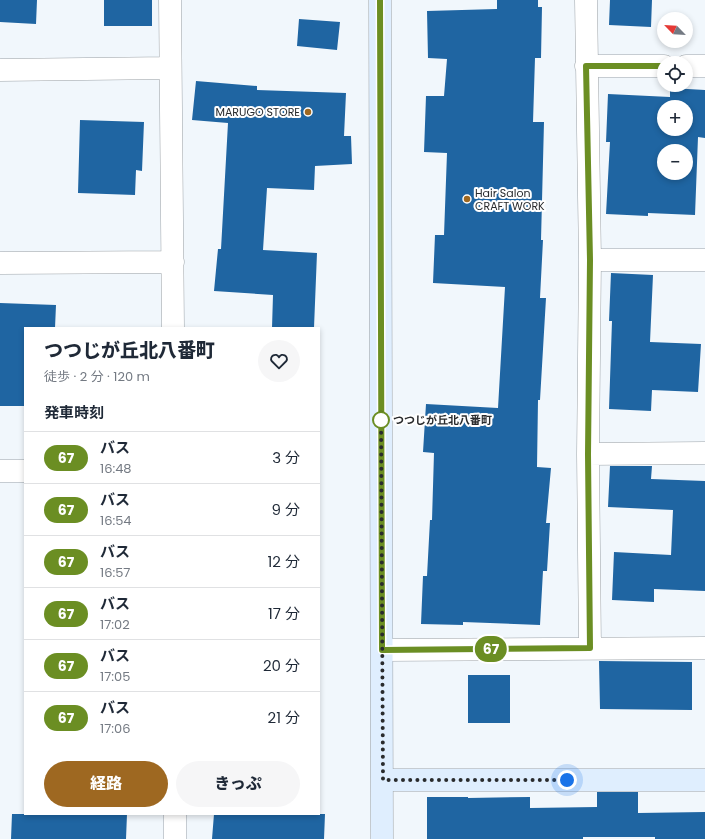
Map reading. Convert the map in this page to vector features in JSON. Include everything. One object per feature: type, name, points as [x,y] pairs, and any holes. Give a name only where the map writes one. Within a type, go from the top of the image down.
[{"type":"street","points":[[170,0],[173,327]]},
{"type":"street","points":[[380,0],[382,839]]},
{"type":"street","points":[[586,0],[590,260],[588,454],[590,648]]},
{"type":"street","points":[[586,66],[657,66]]},
{"type":"street","points":[[693,66],[705,66]]},
{"type":"street","points":[[0,70],[170,68]]},
{"type":"street","points":[[590,260],[705,260]]},
{"type":"street","points":[[0,263],[173,262]]},
{"type":"street","points":[[588,454],[705,453]]},
{"type":"street","points":[[0,472],[24,471]]},
{"type":"street","points":[[382,650],[705,648]]},
{"type":"street","points":[[383,780],[705,780]]},
{"type":"street","points":[[175,815],[175,839]]},
{"type":"building","points":[[0,0],[37,0],[36,24],[0,22]]},
{"type":"building","points":[[104,0],[152,0],[152,26],[104,26]]},
{"type":"building","points":[[497,0],[538,0],[538,7],[542,7],[541,58],[535,58],[533,122],[544,122],[541,240],[543,240],[540,298],[546,298],[540,400],[538,400],[537,467],[551,468],[546,523],[550,523],[547,571],[543,571],[540,625],[463,622],[463,625],[421,624],[423,576],[427,576],[430,520],[432,520],[434,453],[423,452],[426,404],[498,408],[505,287],[433,283],[435,235],[444,235],[447,153],[424,152],[426,96],[444,96],[447,59],[428,58],[427,11],[497,9]]},
{"type":"building","points":[[610,0],[652,0],[651,27],[609,25]]},
{"type":"building","points":[[299,19],[340,22],[337,50],[297,46]]},
{"type":"building","points":[[196,81],[257,86],[257,90],[346,93],[344,136],[351,136],[352,164],[315,166],[314,190],[267,188],[263,250],[317,253],[314,327],[272,327],[273,295],[214,291],[218,249],[221,249],[228,123],[192,120]]},
{"type":"building","points":[[693,89],[705,90],[705,138],[698,137],[695,215],[648,213],[648,216],[606,214],[610,142],[606,142],[608,94],[670,97],[670,92],[693,92]]},
{"type":"building","points":[[80,120],[144,122],[142,171],[136,170],[135,195],[78,193]]},
{"type":"building","points":[[611,273],[653,275],[650,342],[701,344],[698,392],[652,390],[651,411],[609,409],[612,321],[609,321]]},
{"type":"building","points":[[0,303],[56,305],[55,327],[24,327],[24,406],[0,406]]},
{"type":"building","points":[[610,466],[652,466],[651,479],[705,481],[705,591],[654,589],[654,602],[612,600],[614,552],[671,555],[673,510],[608,507]]},
{"type":"building","points":[[599,661],[692,662],[692,710],[600,709]]},
{"type":"building","points":[[468,675],[510,675],[510,723],[468,723]]},
{"type":"building","points":[[597,792],[638,792],[638,813],[705,812],[705,839],[583,837],[583,839],[427,839],[427,797],[530,797],[530,808],[597,807]]},
{"type":"building","points":[[12,814],[127,815],[126,839],[11,839]]},
{"type":"building","points":[[325,814],[324,839],[212,839],[214,815]]},
{"type":"bus line","name":"67","points":[[380,0],[382,650],[590,648],[588,454],[590,260],[586,66],[657,66]]},
{"type":"place","name":"MARUGO STORE","points":[[308,112]]},
{"type":"place","name":"Hair Salon CRAFT WORK","points":[[467,199]]},
{"type":"place","name":"つつじが丘北八番町","points":[[381,420]]},
{"type":"route","points":[[381,420],[381,412],[383,780],[567,780]]}]
